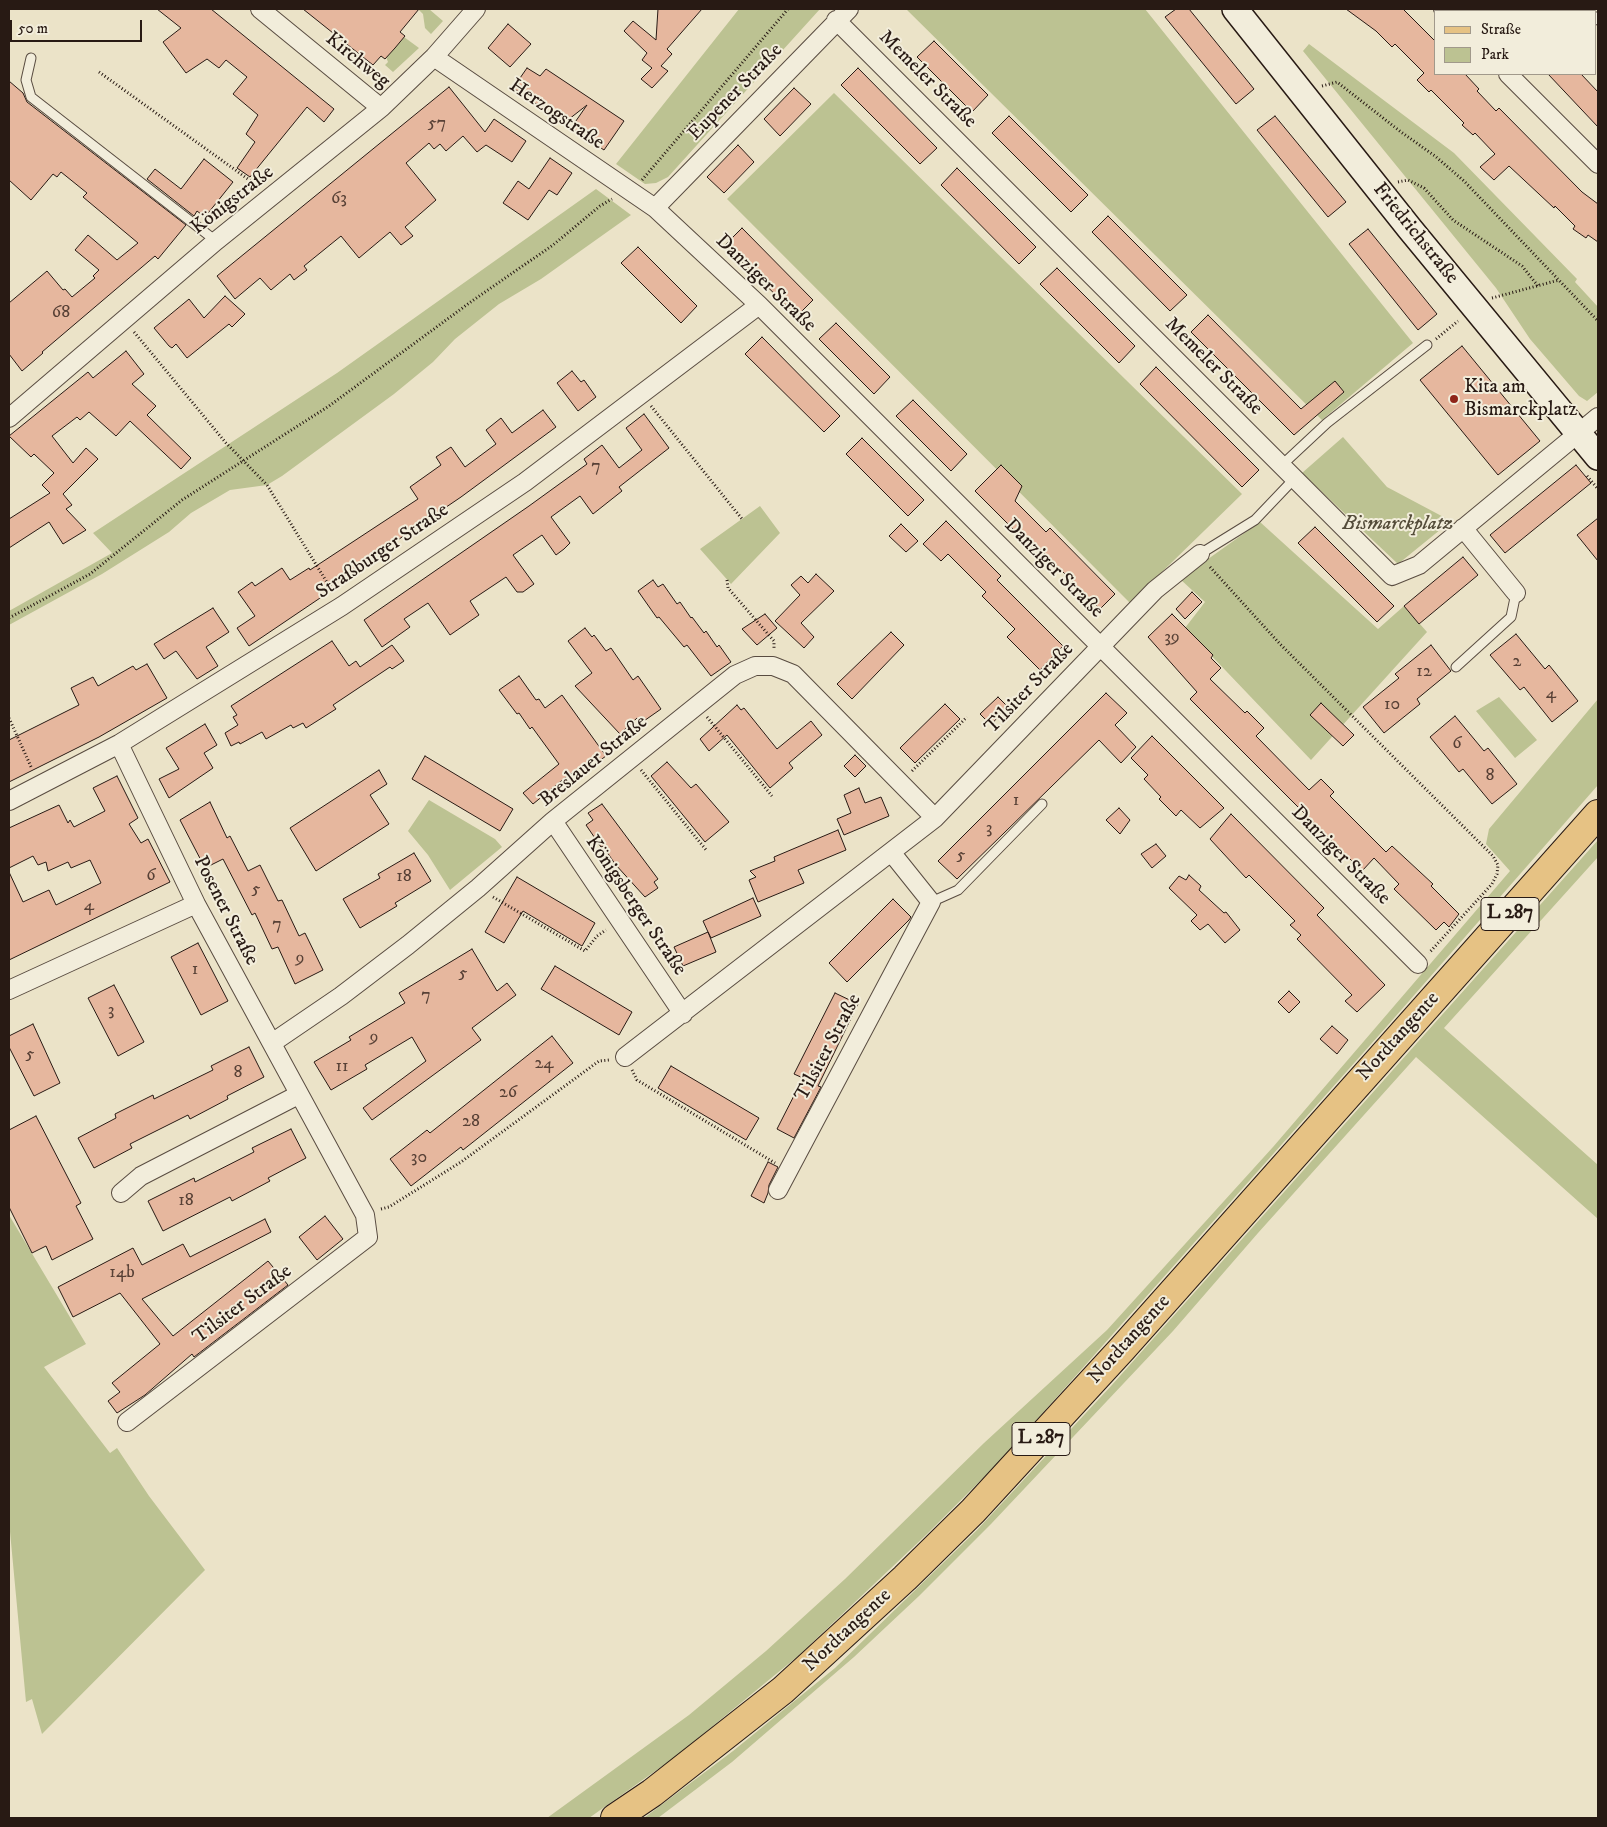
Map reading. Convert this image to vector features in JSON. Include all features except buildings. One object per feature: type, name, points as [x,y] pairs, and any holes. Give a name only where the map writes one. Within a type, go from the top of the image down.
[{"type":"main road","name":"Nordtangente","points":[[615,1818],[659,1787],[783,1690],[898,1585],[973,1511],[1128,1342],[1598,814]]},
{"type":"street","name":"Kirchweg","points":[[260,9],[381,108]]},
{"type":"street","name":"Königstraße","points":[[9,418],[216,241],[274,197],[381,108],[434,57],[476,9]]},
{"type":"street","name":"Friedrichstraße","points":[[1235,9],[1410,229],[1588,424],[1598,457]]},
{"type":"street","name":"Memeler Straße","points":[[843,14],[1392,576],[1419,565],[1588,424]]},
{"type":"street","name":"Eupener Straße","points":[[655,208],[843,14]]},
{"type":"street","name":"Herzogstraße","points":[[434,57],[655,208]]},
{"type":"street","points":[[1509,75],[1598,164]]},
{"type":"street","name":"Danziger Straße","points":[[655,208],[759,305],[1418,964]]},
{"type":"street","name":"Straßburger Straße","points":[[9,801],[120,744],[342,606],[525,482],[759,305]]},
{"type":"street","points":[[1463,528],[1516,593]]},
{"type":"street","name":"Tilsiter Straße","points":[[625,1057],[935,818],[1155,590],[1200,554]]},
{"type":"street","name":"Breslauer Straße","points":[[272,1043],[341,996],[478,888],[553,821],[735,675],[755,666],[774,666]]},
{"type":"street","points":[[774,666],[793,674],[935,818]]},
{"type":"street","name":"Posener Straße","points":[[120,744],[196,904],[365,1214]]},
{"type":"street","name":"Königsberger Straße","points":[[553,821],[618,921],[683,1014]]},
{"type":"street","points":[[891,852],[931,902]]},
{"type":"street","name":"Tilsiter Straße","points":[[778,1190],[931,902]]},
{"type":"street","points":[[9,990],[196,904]]},
{"type":"street","points":[[121,1193],[141,1176],[298,1094]]},
{"type":"street","name":"Tilsiter Straße","points":[[127,1422],[368,1236],[365,1214]]},
{"type":"lane","points":[[31,58],[26,80],[31,97],[216,241]]},
{"type":"lane","points":[[1282,465],[1327,423],[1427,346]]},
{"type":"lane","points":[[1200,554],[1255,520],[1296,478]]},
{"type":"lane","points":[[1456,667],[1511,617],[1516,593]]},
{"type":"lane","points":[[931,902],[958,890],[1042,804]]},
{"type":"path","points":[[9,618],[90,574],[117,554],[138,533],[160,516],[329,406],[472,301],[554,245],[600,206],[631,192],[788,9]]},
{"type":"path","points":[[99,72],[274,197]]},
{"type":"path","points":[[1321,87],[1337,82],[1400,132],[1435,156],[1464,182],[1598,321]]},
{"type":"path","points":[[1397,183],[1408,180],[1424,188],[1453,220],[1522,266],[1538,286]]},
{"type":"path","points":[[1491,299],[1559,280]]},
{"type":"path","points":[[124,320],[242,461],[266,485],[342,606]]},
{"type":"path","points":[[1427,346],[1458,321]]},
{"type":"path","points":[[641,394],[742,519]]},
{"type":"path","points":[[1200,554],[1235,596],[1309,674],[1399,761],[1493,856],[1498,865],[1498,874],[1492,884],[1418,964]]},
{"type":"path","points":[[727,580],[728,588],[774,641],[774,666]]},
{"type":"path","points":[[698,705],[772,796]]},
{"type":"path","points":[[9,718],[40,786]]},
{"type":"path","points":[[900,782],[967,718]]},
{"type":"path","points":[[632,758],[707,851]]},
{"type":"path","points":[[478,888],[585,951],[597,936],[618,921]]},
{"type":"path","points":[[365,1214],[389,1206],[461,1162],[599,1061],[625,1057],[637,1080],[788,1171]]},
{"type":"green space","points":[[418,9],[429,9],[443,21],[431,34],[425,28],[423,14]]},
{"type":"green space","points":[[739,9],[820,9],[668,177],[656,183],[645,184],[616,164]]},
{"type":"green space","points":[[906,9],[1145,9],[1413,343],[1322,420]]},
{"type":"green space","points":[[404,37],[419,48],[393,72],[385,65],[388,62],[386,57]]},
{"type":"green space","points":[[1309,44],[1454,153],[1577,279],[1575,282],[1598,307],[1598,392],[1587,401],[1579,396],[1530,339],[1496,288],[1303,51]]},
{"type":"green space","points":[[834,93],[1242,494],[1130,603],[727,199]]},
{"type":"green space","points":[[596,189],[631,215],[541,279],[499,304],[455,339],[433,362],[394,394],[267,485],[230,490],[191,513],[169,532],[102,574],[9,625],[9,611],[112,553],[93,533],[337,373]]},
{"type":"green space","name":"Bismarckplatz","points":[[1343,437],[1387,487],[1451,521],[1398,564],[1302,473]]},
{"type":"green space","points":[[760,506],[780,533],[731,584],[700,549]]},
{"type":"green space","points":[[1260,522],[1378,629],[1404,606],[1427,632],[1311,760],[1185,628],[1205,602],[1180,579]]},
{"type":"green space","points":[[1499,697],[1537,740],[1515,758],[1476,711]]},
{"type":"green space","points":[[1598,699],[1598,785],[1388,1025],[999,1462],[927,1534],[798,1656],[675,1757],[589,1818],[547,1818],[689,1715],[766,1651],[845,1579],[984,1443],[1107,1330],[1273,1147],[1510,871],[1486,844],[1489,829]]},
{"type":"green space","points":[[429,800],[495,839],[502,847],[450,890],[428,855],[408,831]]},
{"type":"green space","points":[[1598,840],[1598,857],[1444,1028],[1598,1165],[1598,1219],[1416,1057],[1173,1331],[991,1524],[919,1596],[854,1657],[732,1762],[658,1818],[644,1818],[733,1751],[835,1668],[977,1530],[1111,1386]]},
{"type":"green space","points":[[9,1215],[86,1344],[44,1367],[110,1453],[117,1448],[149,1496],[205,1570],[42,1734],[32,1699],[26,1702],[9,1521]]},
{"type":"place","name":"Kita am Bismarckplatz","points":[[1454,399]]}]
